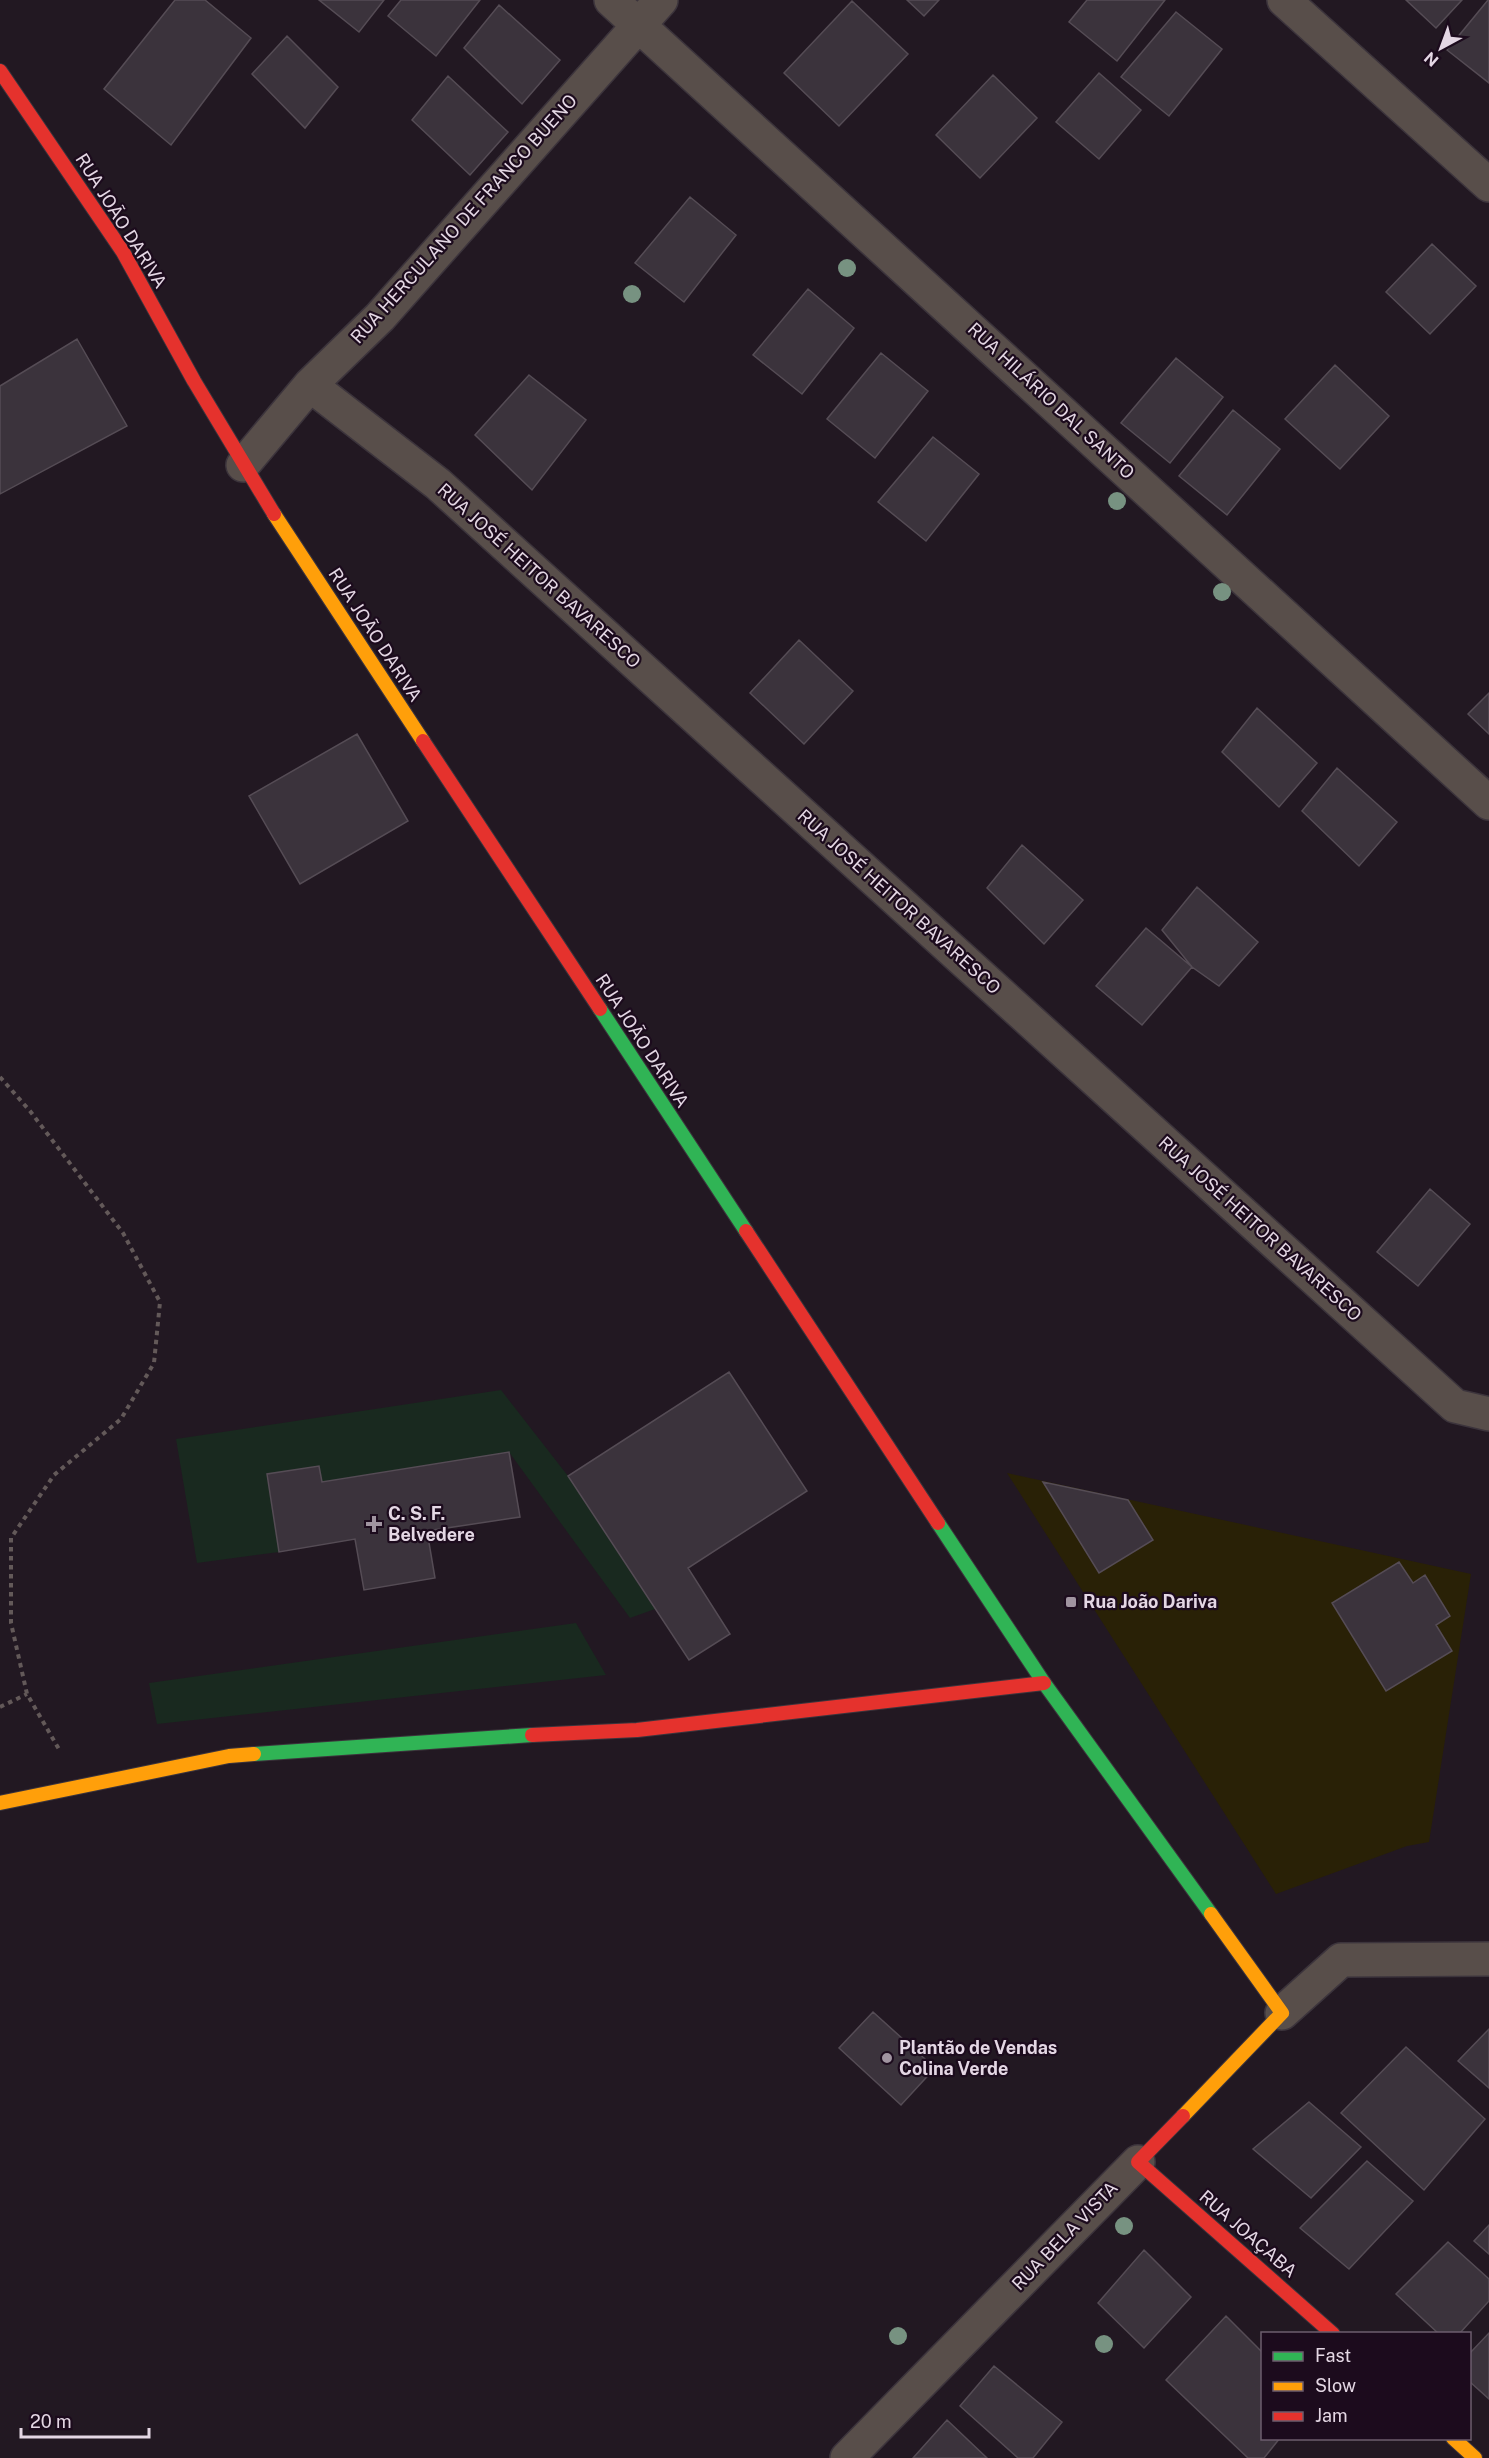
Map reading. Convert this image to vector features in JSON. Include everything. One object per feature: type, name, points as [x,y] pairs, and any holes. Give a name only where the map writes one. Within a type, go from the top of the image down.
[{"type":"street","name":"RUA HILÁRIO DAL SANTO","points":[[611,0],[1489,803]]},
{"type":"street","name":"RUA HERCULANO DE FRANCO BUENO","points":[[243,465],[310,385],[380,317],[661,0]]},
{"type":"street","points":[[1284,0],[1489,185]]},
{"type":"street","name":"RUA JOÃO DARIVA","points":[[0,71],[123,252],[243,465],[284,531],[1044,1683],[1282,2013]]},
{"type":"street","name":"RUA JOSÉ HEITOR BAVARESCO","points":[[310,385],[438,484],[1455,1406],[1489,1414]]},
{"type":"street","points":[[0,1803],[229,1756],[450,1739],[637,1730],[1044,1683]]},
{"type":"street","points":[[1282,2013],[1341,1960],[1489,1959]]},
{"type":"street","name":"RUA BELA VISTA","points":[[847,2458],[1282,2013]]},
{"type":"street","name":"RUA JOAÇABA","points":[[1138,2162],[1331,2332]]},
{"type":"street","points":[[1454,2440],[1476,2458]]},
{"type":"path","points":[[0,1077],[30,1112],[123,1233],[160,1302],[154,1363],[121,1419],[54,1475],[12,1538],[11,1623],[27,1694],[80,1785]]},
{"type":"path","points":[[0,1707],[27,1694]]},
{"type":"green space","points":[[501,1390],[568,1476],[655,1609],[630,1618],[509,1452],[322,1482],[319,1466],[267,1474],[279,1552],[197,1563],[176,1439]]},
{"type":"green space","points":[[576,1623],[606,1675],[157,1724],[149,1683]]},
{"type":"sand","points":[[1007,1473],[1471,1574],[1429,1842],[1407,1846],[1276,1894]]},
{"type":"building","points":[[175,0],[205,0],[251,38],[171,145],[104,89]]},
{"type":"building","points":[[319,0],[384,0],[359,32]]},
{"type":"building","points":[[401,0],[480,0],[436,56],[388,16]]},
{"type":"building","points":[[907,0],[939,0],[924,16]]},
{"type":"building","points":[[1087,0],[1165,0],[1117,61],[1069,22]]},
{"type":"building","points":[[1406,0],[1462,0],[1436,28]]},
{"type":"building","points":[[1489,0],[1489,83],[1447,50]]},
{"type":"building","points":[[852,1],[908,54],[839,126],[784,73]]},
{"type":"building","points":[[499,5],[560,60],[522,104],[464,48]]},
{"type":"building","points":[[1176,12],[1222,49],[1169,116],[1121,77]]},
{"type":"building","points":[[287,36],[338,87],[305,128],[252,74]]},
{"type":"building","points":[[1099,73],[1141,110],[1099,159],[1056,122]]},
{"type":"building","points":[[993,75],[1037,118],[980,178],[936,135]]},
{"type":"building","points":[[448,76],[508,132],[470,175],[412,120]]},
{"type":"building","points":[[690,197],[736,235],[684,302],[635,263]]},
{"type":"building","points":[[1432,244],[1476,286],[1430,334],[1386,292]]},
{"type":"building","points":[[808,289],[854,328],[802,394],[753,355]]},
{"type":"building","points":[[77,339],[127,426],[0,494],[0,386]]},
{"type":"building","points":[[881,353],[928,391],[875,458],[827,419]]},
{"type":"building","points":[[1176,358],[1223,397],[1170,463],[1121,423]]},
{"type":"building","points":[[1335,365],[1389,416],[1340,469],[1285,419]]},
{"type":"building","points":[[529,375],[586,420],[532,490],[475,435]]},
{"type":"building","points":[[1233,410],[1280,449],[1227,515],[1179,476]]},
{"type":"building","points":[[933,437],[979,474],[926,541],[878,502]]},
{"type":"building","points":[[799,640],[853,691],[804,744],[750,693]]},
{"type":"building","points":[[1489,693],[1489,734],[1468,714]]},
{"type":"building","points":[[1257,708],[1317,763],[1279,807],[1222,752]]},
{"type":"building","points":[[357,734],[408,821],[300,884],[249,796]]},
{"type":"building","points":[[1337,768],[1397,822],[1359,866],[1302,811]]},
{"type":"building","points":[[1022,845],[1083,900],[1044,944],[987,888]]},
{"type":"building","points":[[1197,887],[1258,942],[1219,986],[1192,967],[1162,930]]},
{"type":"building","points":[[1146,928],[1192,967],[1142,1025],[1096,986]]},
{"type":"building","points":[[1430,1189],[1470,1224],[1418,1286],[1377,1252]]},
{"type":"building","points":[[729,1372],[807,1491],[688,1568],[730,1634],[689,1660],[568,1476]]},
{"type":"building","name":"C. S. F. Belvedere","points":[[509,1452],[520,1517],[427,1531],[435,1578],[364,1590],[355,1539],[279,1552],[267,1474],[319,1466],[322,1482]]},
{"type":"building","points":[[1043,1482],[1128,1500],[1153,1540],[1099,1573]]},
{"type":"building","points":[[1399,1562],[1413,1583],[1425,1575],[1450,1616],[1436,1625],[1452,1651],[1386,1691],[1332,1603]]},
{"type":"building","name":"Plantão de Vendas Colina Verde","points":[[873,2012],[935,2068],[901,2105],[839,2048]]},
{"type":"building","points":[[1489,2029],[1489,2088],[1458,2061]]},
{"type":"building","points":[[1406,2047],[1485,2119],[1424,2190],[1341,2113]]},
{"type":"building","points":[[1309,2102],[1361,2147],[1311,2198],[1253,2149]]},
{"type":"building","points":[[1367,2161],[1413,2201],[1349,2269],[1300,2228]]},
{"type":"building","points":[[1489,2225],[1489,2254],[1474,2241]]},
{"type":"building","points":[[1448,2242],[1489,2279],[1489,2301],[1461,2332],[1437,2332],[1396,2294]]},
{"type":"building","points":[[1144,2250],[1191,2297],[1144,2348],[1098,2303]]},
{"type":"building","points":[[1226,2316],[1261,2351],[1261,2440],[1278,2440],[1264,2458],[1248,2458],[1166,2380]]},
{"type":"building","points":[[1489,2333],[1489,2399],[1471,2383],[1471,2352]]},
{"type":"building","points":[[994,2366],[1062,2422],[1033,2458],[1018,2458],[960,2406]]},
{"type":"building","points":[[947,2420],[987,2458],[913,2458]]},
{"type":"traffic: fast","points":[[600,1009],[746,1231]]},
{"type":"traffic: fast","points":[[938,1523],[1044,1683],[1211,1914]]},
{"type":"traffic: fast","points":[[254,1754],[532,1735]]},
{"type":"traffic: slow","points":[[274,514],[423,741]]},
{"type":"traffic: slow","points":[[0,1803],[229,1756],[254,1754]]},
{"type":"traffic: slow","points":[[1183,2116],[1282,2013],[1211,1914]]},
{"type":"traffic: slow","points":[[1455,2440],[1475,2458]]},
{"type":"traffic: jam","points":[[0,71],[123,252],[194,381],[274,514]]},
{"type":"traffic: jam","points":[[423,741],[600,1009]]},
{"type":"traffic: jam","points":[[746,1231],[938,1523]]},
{"type":"traffic: jam","points":[[532,1735],[637,1730],[1044,1683]]},
{"type":"traffic: jam","points":[[1183,2116],[1138,2162],[1331,2332]]},
{"type":"place","name":"C. S. F. Belvedere","points":[[374,1524]]},
{"type":"place","name":"Rua João Dariva","points":[[1071,1602]]},
{"type":"place","name":"Plantão de Vendas Colina Verde","points":[[887,2058]]}]
